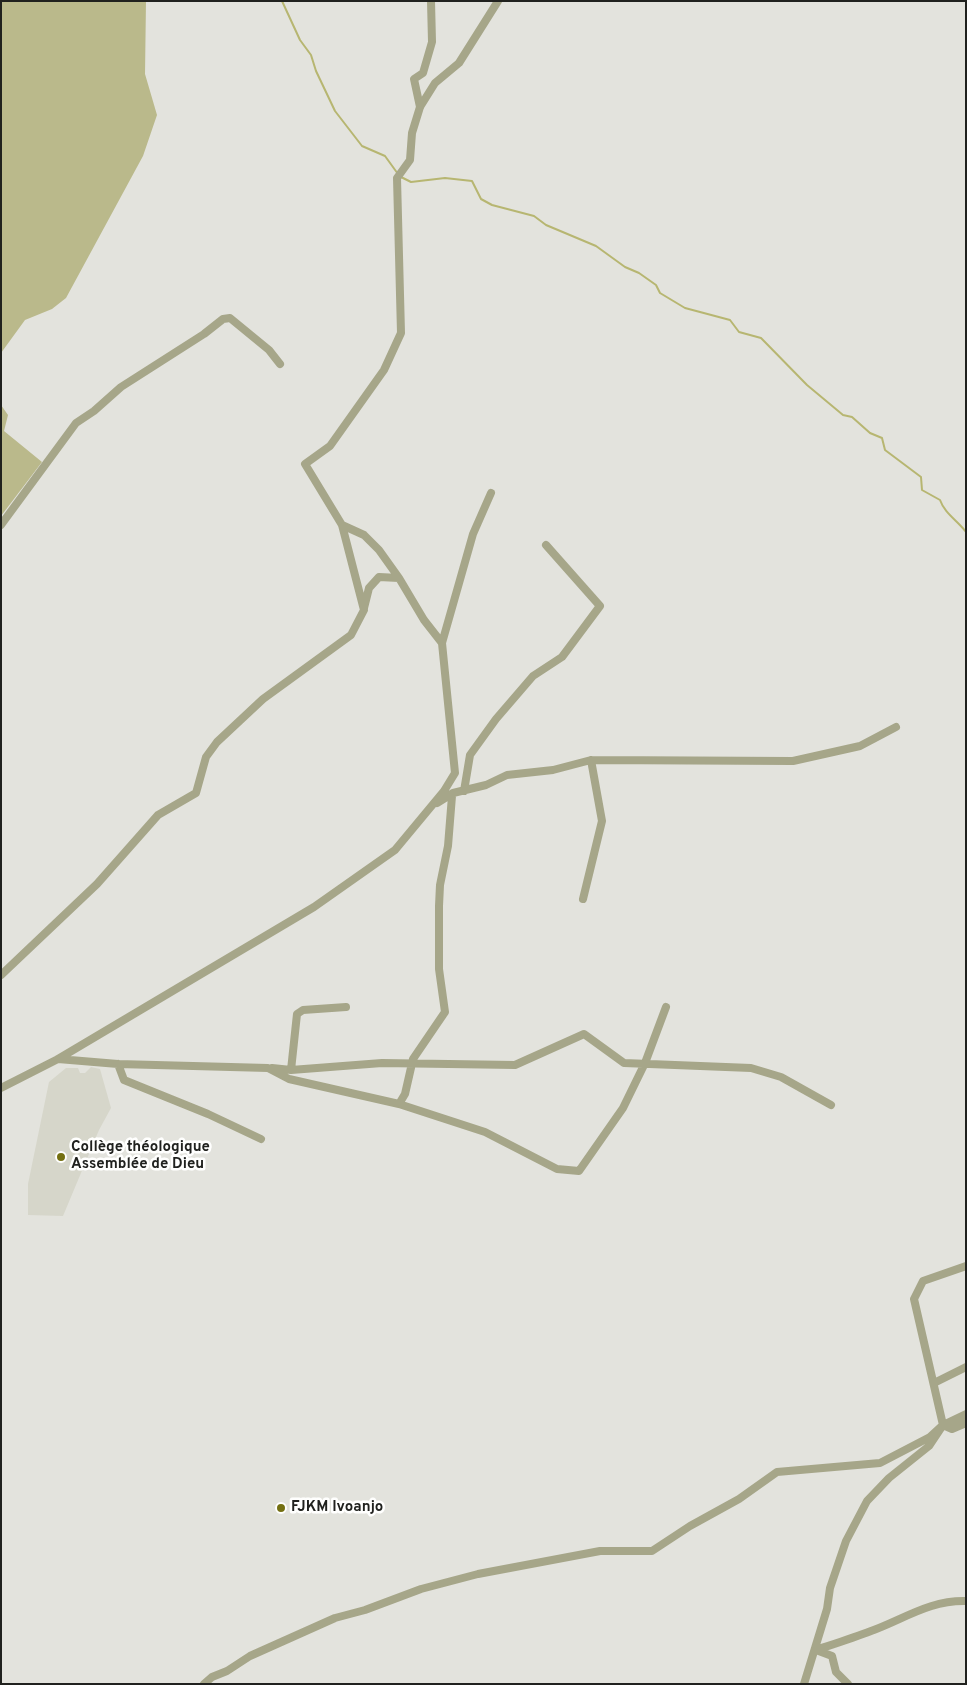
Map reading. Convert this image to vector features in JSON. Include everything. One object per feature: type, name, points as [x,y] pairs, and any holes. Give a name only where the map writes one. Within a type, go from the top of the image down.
[{"type":"street","points":[[420,107],[416,98],[414,79],[423,73],[432,42],[430,1]]},
{"type":"street","points":[[364,610],[342,525],[305,464],[330,446],[384,370],[402,333],[400,175],[410,160],[412,133],[420,107],[435,83],[459,63],[498,1]]},
{"type":"street","points":[[1,525],[76,423],[121,387],[204,334],[223,318],[230,318],[269,350],[280,364]]},
{"type":"street","points":[[1,1088],[58,1059],[314,907],[395,850],[432,805],[455,772],[442,643],[473,534],[491,493]]},
{"type":"street","points":[[342,525],[364,535],[379,550],[399,578],[424,620],[442,643]]},
{"type":"street","points":[[464,791],[470,755],[496,719],[533,676],[562,657],[600,606],[546,546]]},
{"type":"street","points":[[1,975],[98,884],[158,815],[196,793],[206,758],[217,742],[263,698],[351,635],[364,610],[369,588],[379,577],[399,578]]},
{"type":"street","points":[[432,805],[452,796],[453,793],[464,791],[507,775],[553,770],[591,760],[793,760],[860,746],[896,727]]},
{"type":"street","points":[[583,899],[602,821],[591,760]]},
{"type":"street","points":[[399,1104],[405,1094],[413,1060],[444,1012],[439,969],[439,906],[440,885],[448,846],[452,796]]},
{"type":"street","points":[[291,1070],[297,1014],[303,1010],[346,1007]]},
{"type":"street","points":[[268,1068],[289,1079],[399,1104],[485,1132],[557,1169],[579,1171],[623,1108],[645,1063],[666,1007]]},
{"type":"street","points":[[58,1059],[118,1064],[291,1070],[382,1063],[515,1065],[584,1034],[624,1063],[751,1068],[781,1077],[831,1105]]},
{"type":"street","points":[[118,1064],[124,1080],[208,1114],[261,1139]]},
{"type":"street","points":[[804,1684],[816,1650],[827,1609],[830,1588],[846,1541],[867,1501],[889,1478],[929,1446],[943,1425],[934,1384],[929,1371],[914,1298],[923,1281],[966,1266]]},
{"type":"street","points":[[934,1384],[966,1366]]},
{"type":"street","points":[[204,1684],[212,1677],[227,1672],[250,1656],[335,1618],[364,1610],[420,1588],[478,1574],[600,1551],[652,1551],[682,1531],[739,1499],[777,1472],[880,1462],[930,1437],[943,1425],[966,1414]]},
{"type":"street","points":[[943,1425],[952,1429],[966,1424]]},
{"type":"street","points":[[816,1650],[872,1631],[919,1609],[948,1600],[966,1601]]},
{"type":"street","points":[[816,1650],[832,1656],[836,1672],[848,1684]]},
{"type":"shaded area","points":[[1,1],[146,1],[145,74],[157,115],[143,156],[66,298],[52,309],[25,320],[1,353]]},
{"type":"shaded area","points":[[1,405],[8,415],[4,431],[42,462],[1,516]]},
{"type":"shaded area","name":"Collège théologique Assemblée de Dieu","points":[[91,1067],[100,1069],[111,1108],[99,1130],[63,1216],[28,1215],[28,1184],[49,1082],[66,1068],[78,1068],[80,1073],[85,1073]]},
{"type":"waterway","points":[[282,1],[300,40],[311,55],[316,71],[335,111],[362,146],[385,156],[398,174]]},
{"type":"waterway","points":[[401,177],[411,182],[445,178],[472,181],[481,199],[492,205],[534,216],[546,225],[596,246],[625,267],[639,273],[656,285],[660,293],[685,308],[730,320],[739,332],[761,338],[807,385],[843,415],[852,417],[870,433],[882,438],[885,450],[921,477],[922,490],[940,500],[948,513],[966,532]]},
{"type":"place","name":"Collège théologique Assemblée de Dieu","points":[[61,1157]]},
{"type":"place","name":"FJKM Ivoanjo","points":[[281,1508]]}]
